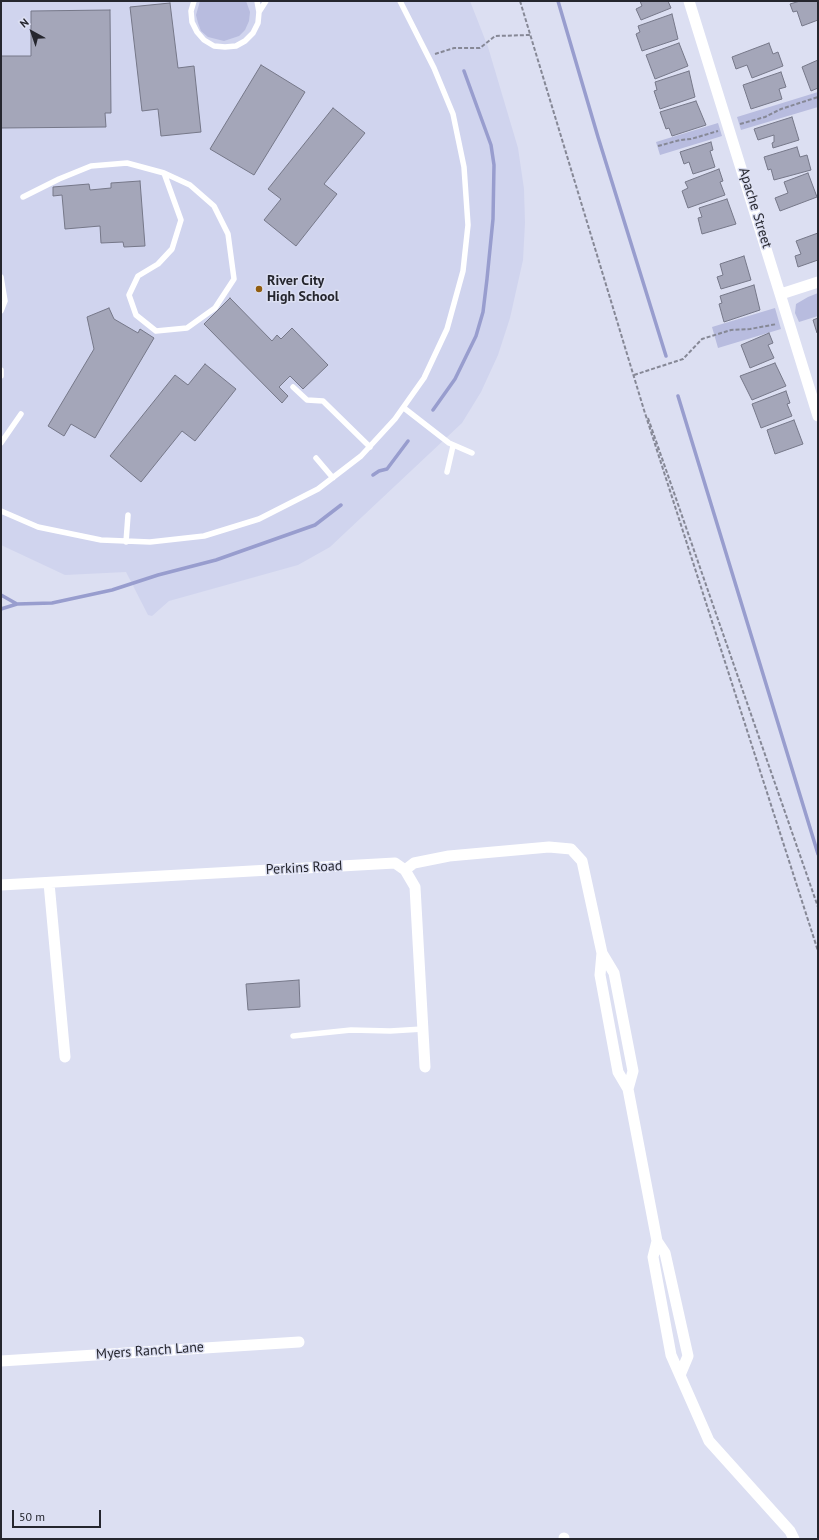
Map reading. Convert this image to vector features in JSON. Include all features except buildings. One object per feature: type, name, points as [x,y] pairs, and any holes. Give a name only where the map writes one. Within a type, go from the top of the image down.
[{"type":"street","name":"Apache Street","points":[[690,1],[818,416]]},
{"type":"street","points":[[781,294],[818,282]]},
{"type":"street","points":[[425,1068],[415,887],[405,870],[414,863],[449,856],[549,847],[571,849],[582,861],[602,953],[614,973],[633,1072],[628,1089],[657,1241],[665,1253],[688,1356],[680,1375]]},
{"type":"street","name":"Perkins Road","points":[[1,885],[395,863],[405,870]]},
{"type":"street","points":[[49,883],[65,1057]]},
{"type":"street","points":[[657,1241],[653,1257],[671,1355],[709,1441],[790,1531],[794,1539]]},
{"type":"street","name":"Myers Ranch Lane","points":[[1,1361],[299,1342]]},
{"type":"lane","points":[[194,1],[191,11],[192,22],[197,32],[204,40],[214,46],[225,48],[236,46],[245,41],[255,28],[259,12],[266,1]]},
{"type":"lane","points":[[257,1],[259,12]]},
{"type":"lane","points":[[1,511],[38,527],[79,536],[126,542],[176,540],[204,536],[236,528],[279,510],[318,489],[370,447],[404,408],[424,378],[447,329],[463,271],[468,225],[467,187],[457,131],[443,88],[400,1]]},
{"type":"lane","points":[[23,197],[91,166],[127,163],[164,173],[190,185],[214,206],[228,234],[234,279],[215,308],[187,328],[156,331],[136,315],[129,295],[138,276],[158,264],[172,249],[181,220],[164,173]]},
{"type":"lane","points":[[1,277],[5,301],[1,311]]},
{"type":"lane","points":[[1,370],[1,376]]},
{"type":"lane","points":[[293,387],[307,400],[323,400],[370,447]]},
{"type":"lane","points":[[404,408],[453,446],[472,452]]},
{"type":"lane","points":[[1,443],[21,414]]},
{"type":"lane","points":[[447,472],[453,446]]},
{"type":"lane","points":[[316,458],[333,478]]},
{"type":"lane","points":[[126,542],[128,515]]},
{"type":"lane","points":[[293,1036],[351,1030],[390,1031],[423,1029]]},
{"type":"path","points":[[520,1],[634,375],[818,951]]},
{"type":"path","points":[[429,57],[454,48],[480,48],[495,36],[530,35]]},
{"type":"path","points":[[740,124],[765,117],[784,107],[818,97]]},
{"type":"path","points":[[658,146],[690,139],[719,130]]},
{"type":"path","points":[[634,375],[684,359],[702,339],[730,330],[757,328],[789,320]]},
{"type":"path","points":[[634,375],[818,907]]},
{"type":"shaded area","name":"River City High School","points":[[1,1],[470,1],[488,47],[518,148],[524,189],[525,223],[523,260],[510,318],[498,355],[481,392],[462,423],[330,547],[298,565],[169,601],[152,616],[148,615],[126,572],[65,575],[1,545]]},
{"type":"shaded area","points":[[200,1],[246,1],[250,12],[249,21],[245,30],[239,36],[224,41],[208,37],[201,31],[196,15]]},
{"type":"shaded area","points":[[818,92],[818,107],[741,130],[737,117]]},
{"type":"shaded area","points":[[718,123],[722,136],[660,155],[656,142]]},
{"type":"shaded area","points":[[818,293],[818,316],[799,322],[795,313],[796,304]]},
{"type":"shaded area","points":[[775,308],[781,329],[718,348],[712,327]]},
{"type":"waterway","points":[[558,1],[598,137],[666,356]]},
{"type":"waterway","points":[[433,410],[455,379],[476,336],[483,312],[493,219],[494,165],[491,145],[464,71]]},
{"type":"waterway","points":[[678,396],[818,854]]},
{"type":"waterway","points":[[373,475],[379,471],[387,469],[408,441]]},
{"type":"waterway","points":[[1,609],[17,604],[52,603],[112,590],[158,575],[216,560],[315,525],[341,505]]},
{"type":"waterway","points":[[1,595],[17,604]]},
{"type":"place","name":"River City High School","points":[[259,289]]}]
